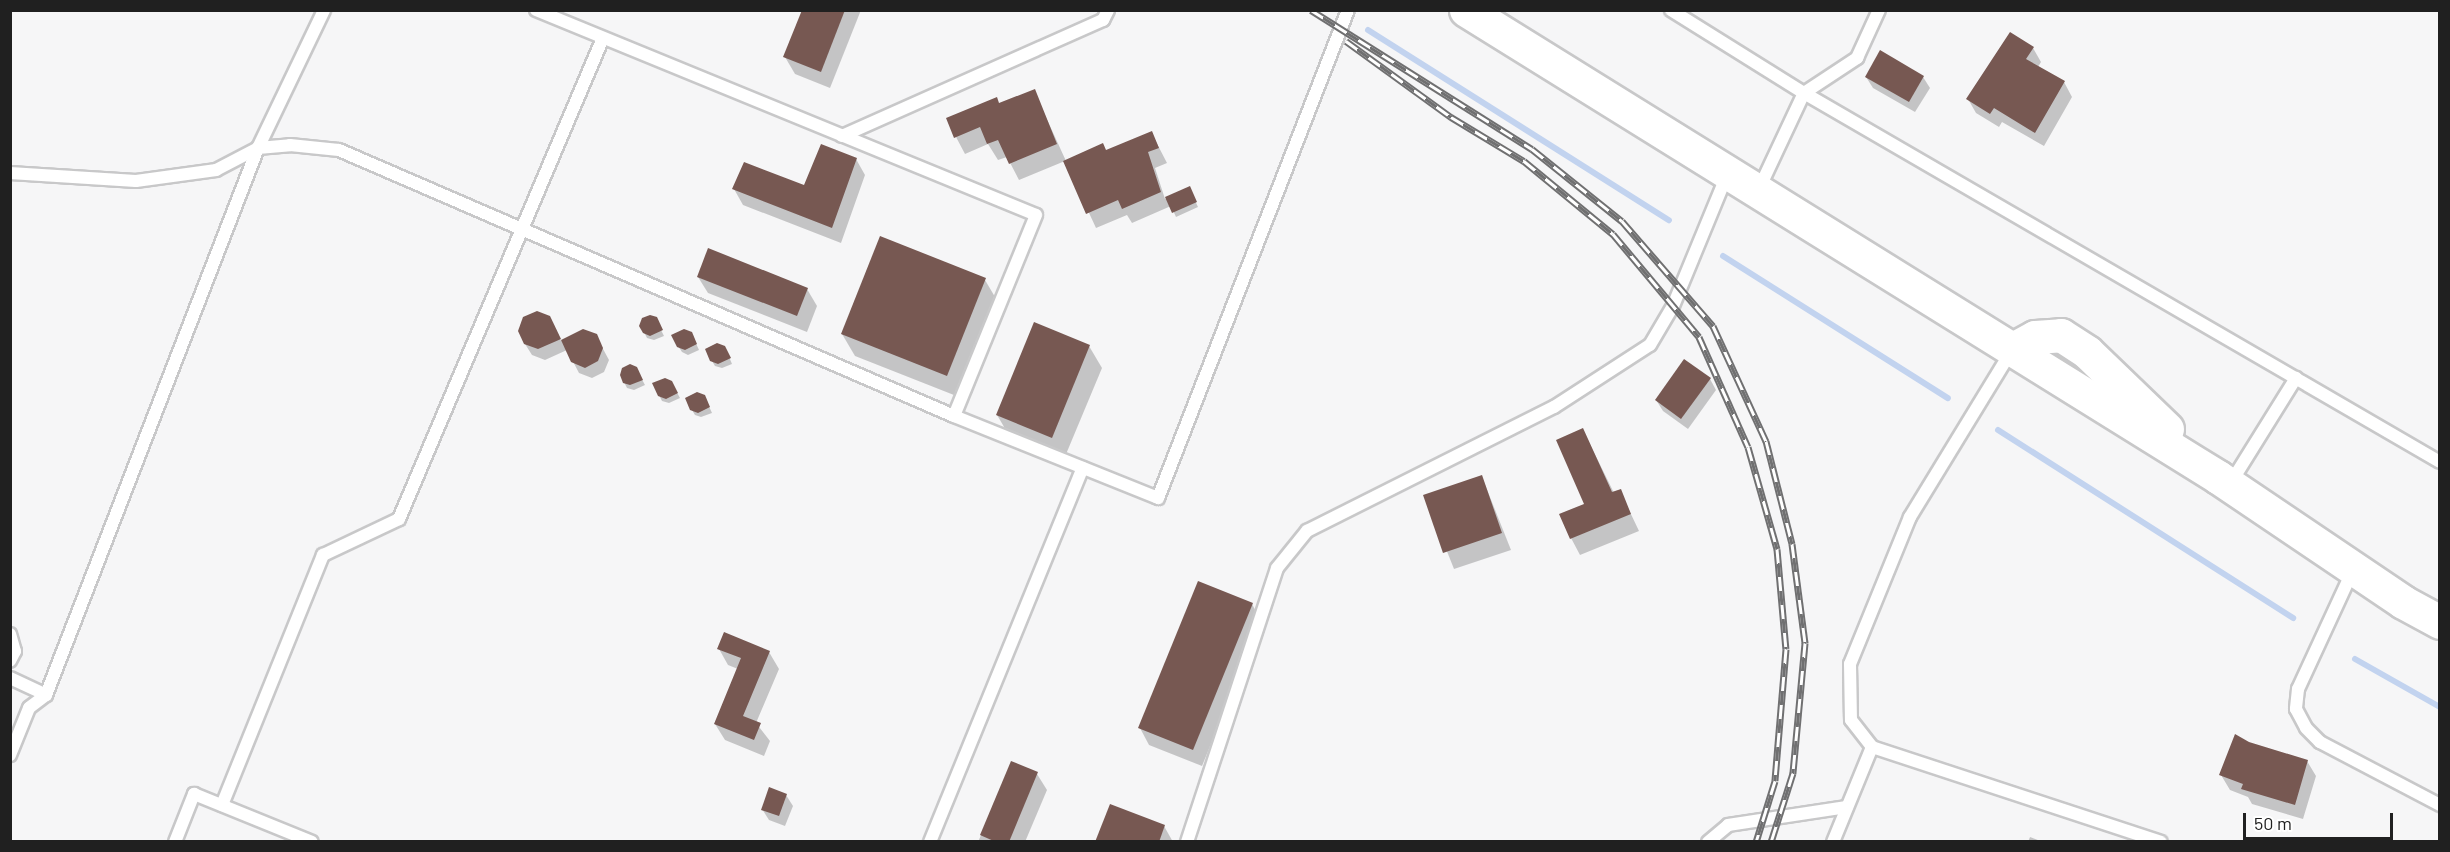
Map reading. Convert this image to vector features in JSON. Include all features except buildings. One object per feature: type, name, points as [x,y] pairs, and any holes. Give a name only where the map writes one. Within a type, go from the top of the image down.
[{"type":"main road","points":[[1466,10],[1727,174],[2013,349],[2035,337],[2061,335],[2087,352],[2224,481],[2354,569],[2439,622]]},
{"type":"lane","points":[[10,755],[29,708],[46,695],[258,148],[324,10]]},
{"type":"lane","points":[[536,10],[1036,215],[954,416]]},
{"type":"lane","points":[[842,136],[1103,20],[1108,10]]},
{"type":"lane","points":[[10,173],[136,181],[216,170],[258,148],[290,146],[339,150],[954,416],[1158,498],[1348,10]]},
{"type":"lane","points":[[1671,10],[1804,93],[2439,462]]},
{"type":"lane","points":[[1758,192],[1804,93],[1857,58],[1879,10]]},
{"type":"lane","points":[[222,805],[323,555],[399,519],[603,38]]},
{"type":"lane","points":[[1187,842],[1277,568],[1307,531],[1554,407],[1650,345],[1673,306],[1727,174]]},
{"type":"lane","points":[[2013,349],[1910,517],[1850,664],[1851,720],[1872,747],[2161,842]]},
{"type":"lane","points":[[2224,481],[2296,378]]},
{"type":"lane","points":[[930,842],[1083,468]]},
{"type":"lane","points":[[2354,569],[2298,689],[2296,709],[2306,728],[2320,742],[2439,805]]},
{"type":"lane","points":[[10,634],[15,651],[10,661]]},
{"type":"lane","points":[[10,678],[46,695]]},
{"type":"lane","points":[[1833,842],[1872,747]]},
{"type":"lane","points":[[175,842],[194,794],[312,842]]},
{"type":"lane","points":[[1708,842],[1728,825],[1847,807]]},
{"type":"waterway","points":[[1368,30],[1669,220]]},
{"type":"waterway","points":[[1723,256],[1948,398]]},
{"type":"waterway","points":[[1998,430],[2293,618]]},
{"type":"waterway","points":[[2355,659],[2440,707]]},
{"type":"railway","points":[[1311,10],[1532,149],[1622,221],[1713,326],[1766,441],[1792,544],[1805,643],[1793,773],[1771,842]]},
{"type":"railway","points":[[1346,41],[1451,117],[1524,161],[1613,234],[1699,337],[1748,447],[1777,549],[1786,649],[1775,781],[1756,842]]}]
